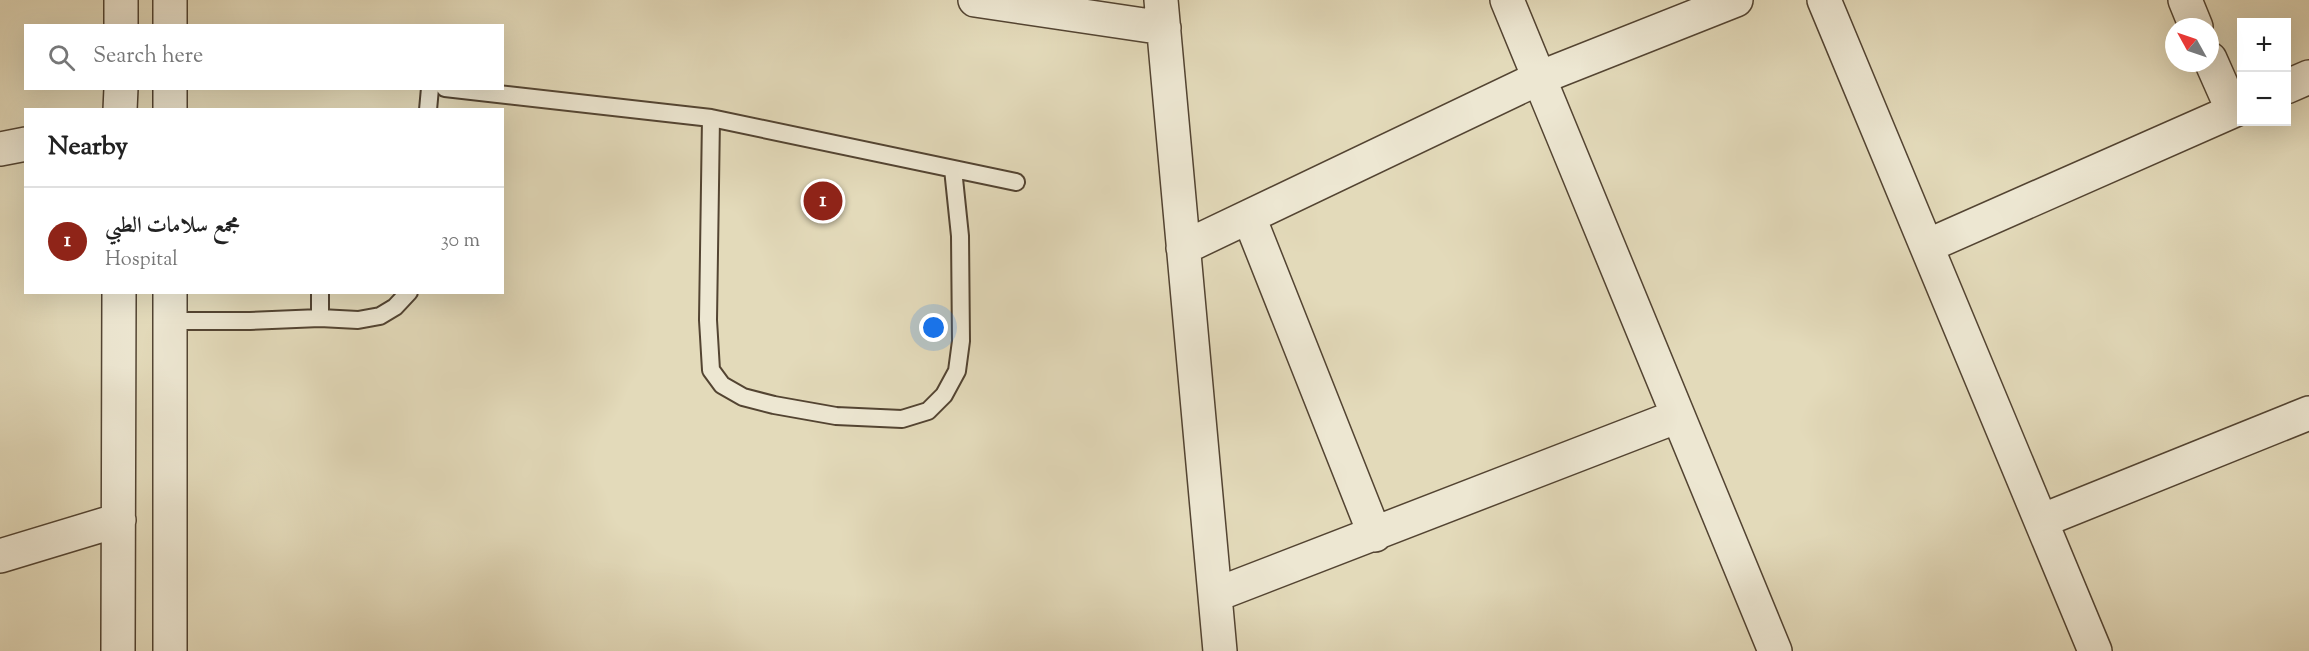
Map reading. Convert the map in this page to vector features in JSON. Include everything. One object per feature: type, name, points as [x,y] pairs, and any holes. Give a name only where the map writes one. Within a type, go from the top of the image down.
[{"type":"street","points":[[121,0],[121,24]]},
{"type":"street","points":[[170,0],[170,24]]},
{"type":"street","points":[[975,0],[1162,14],[1220,651]]},
{"type":"street","points":[[1507,0],[1775,651]]},
{"type":"street","points":[[1183,248],[1539,78],[1736,0]]},
{"type":"street","points":[[1824,0],[2095,651]]},
{"type":"street","points":[[2185,0],[2192,18]]},
{"type":"street","points":[[1927,246],[2237,109],[2217,72]]},
{"type":"street","points":[[2291,85],[2309,77]]},
{"type":"street","points":[[120,108],[121,90]]},
{"type":"street","points":[[170,90],[170,108]]},
{"type":"street","points":[[0,149],[24,144]]},
{"type":"street","points":[[1249,217],[1375,535]]},
{"type":"street","points":[[118,651],[119,294]]},
{"type":"street","points":[[170,651],[171,307]]},
{"type":"street","points":[[2041,521],[2309,413]]},
{"type":"street","points":[[1215,595],[1678,416]]},
{"type":"street","points":[[0,556],[119,520]]},
{"type":"lane","points":[[428,108],[430,90]]},
{"type":"lane","points":[[463,90],[711,118],[1016,182]]},
{"type":"lane","points":[[711,118],[708,328],[711,370],[722,385],[742,398],[774,405],[836,416],[902,419],[928,411],[944,395],[957,371],[961,341],[960,236],[953,169]]},
{"type":"lane","points":[[320,294],[320,318]]},
{"type":"lane","points":[[171,307],[250,321],[320,318],[358,320],[380,316],[395,307],[407,294]]},
{"type":"place","name":"مجمع سلامات الطبي","points":[[823,201]]}]
